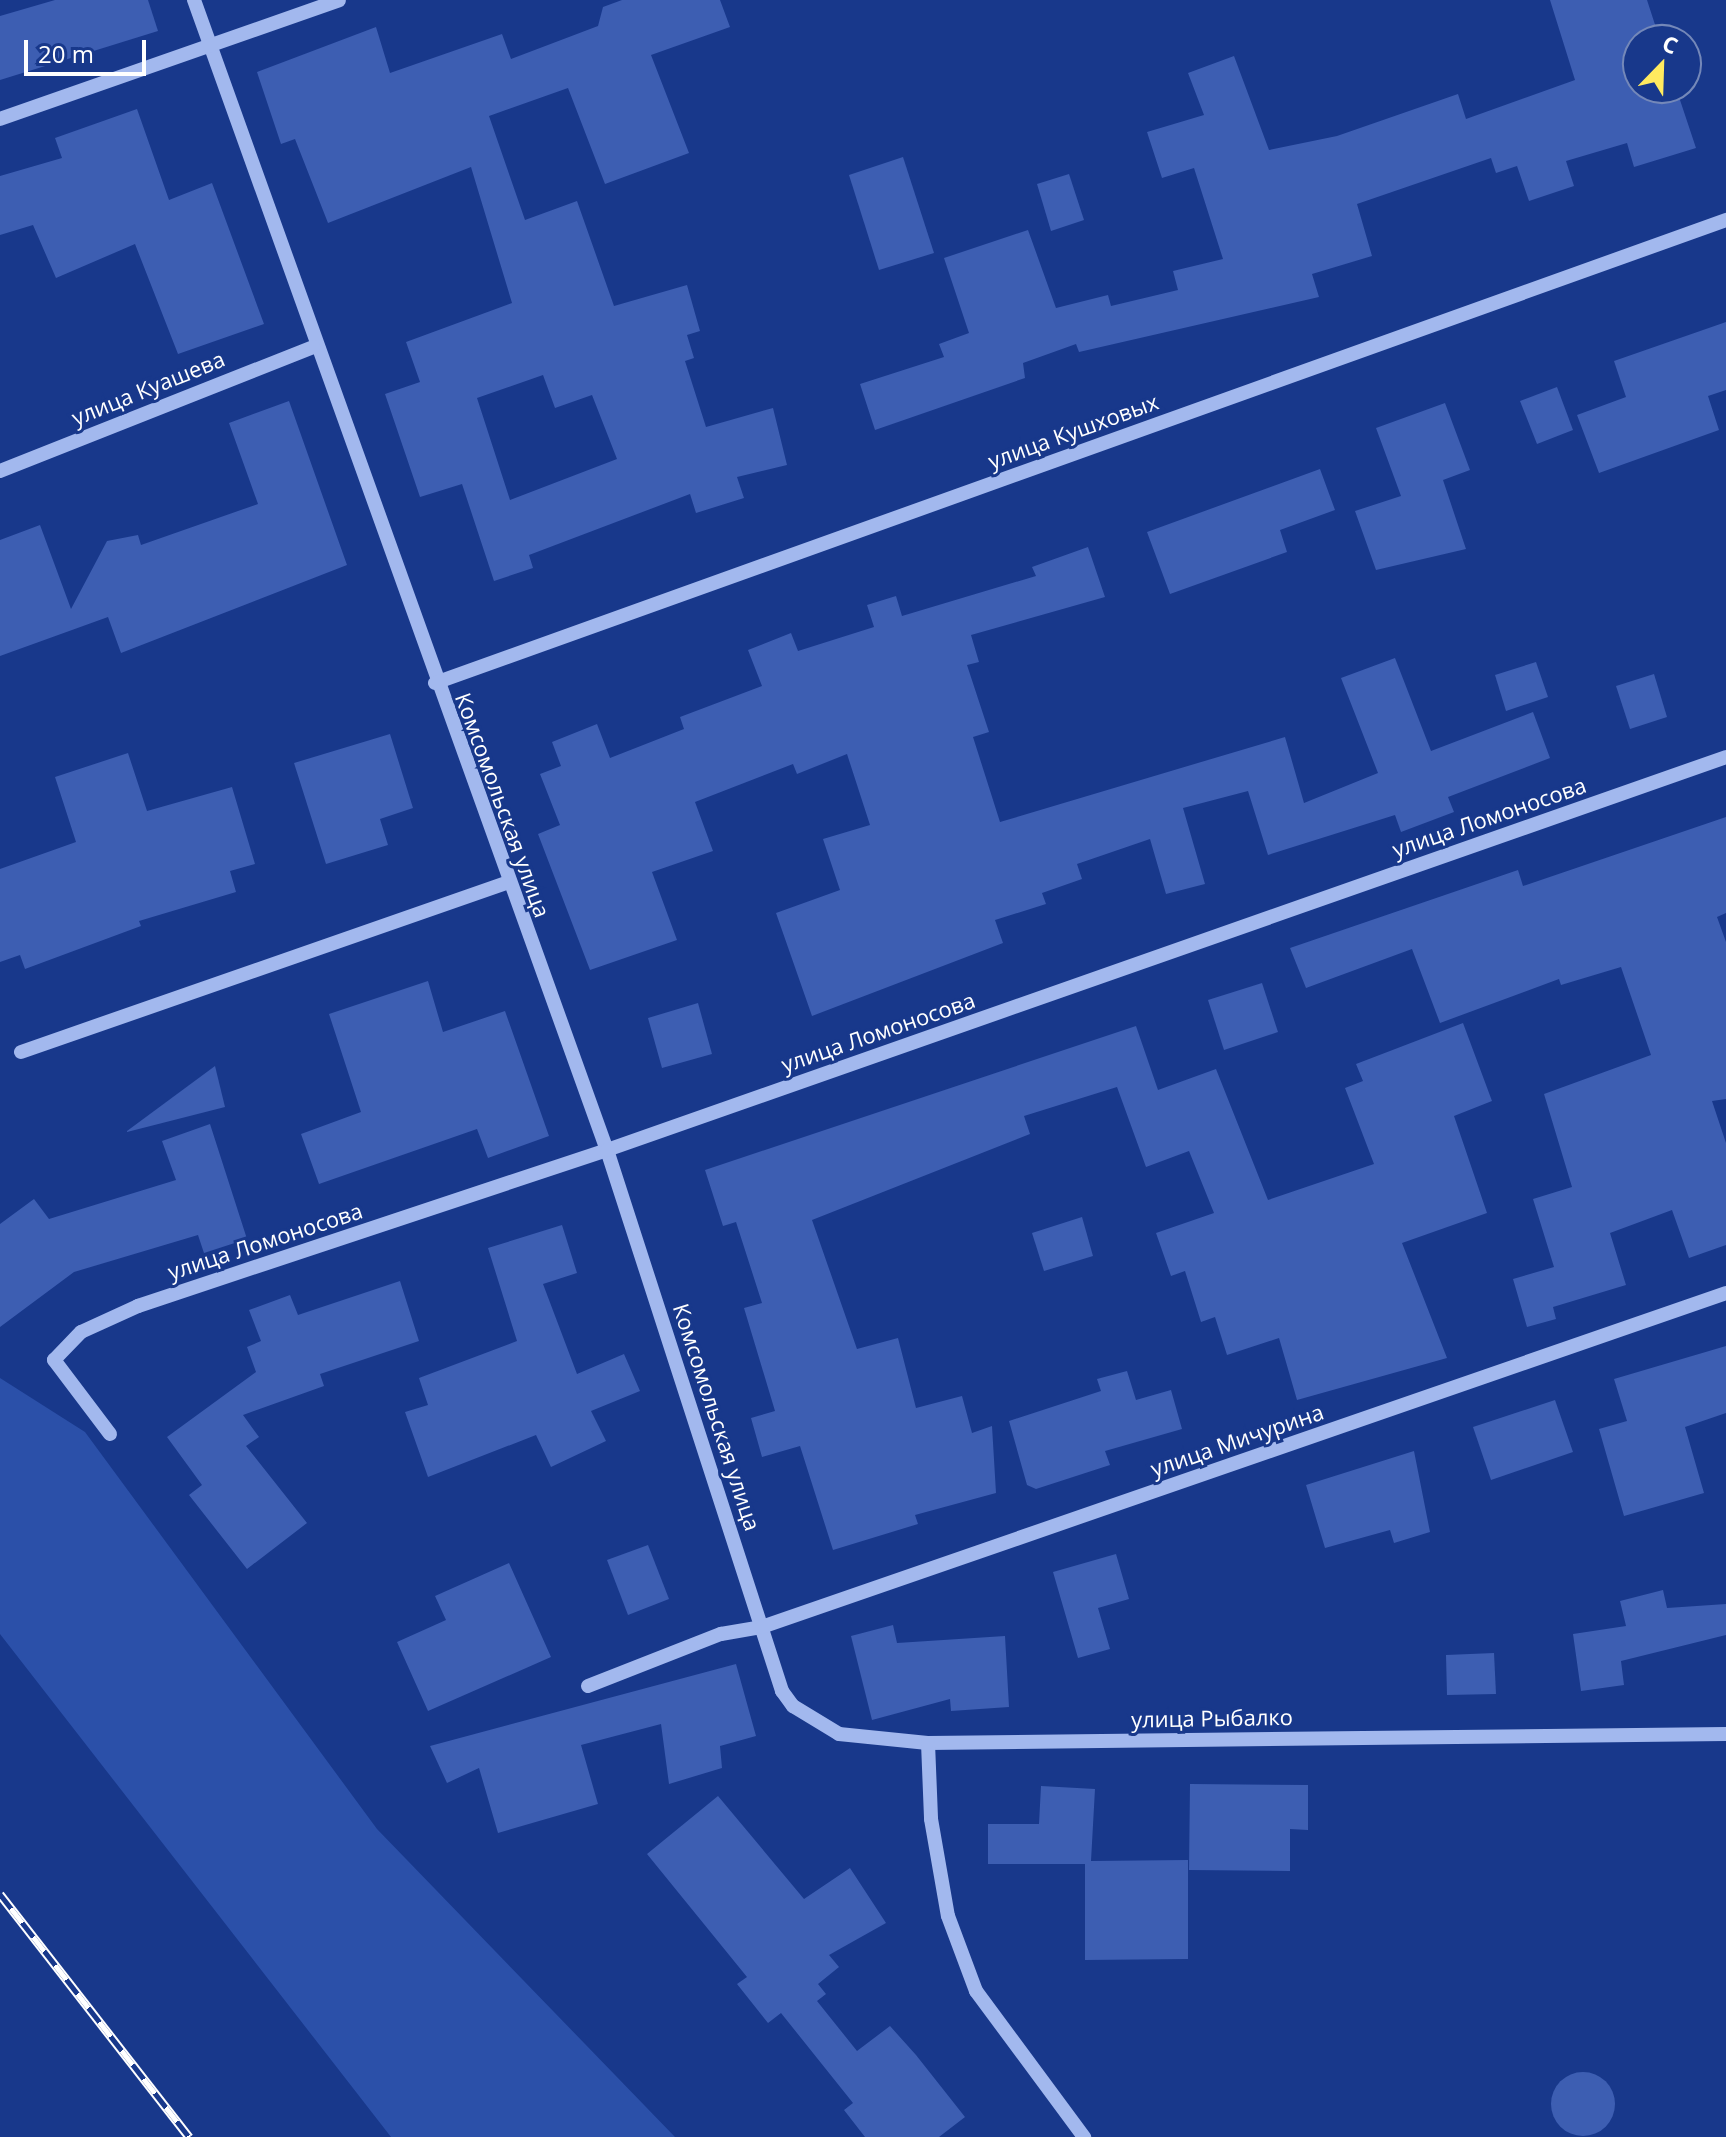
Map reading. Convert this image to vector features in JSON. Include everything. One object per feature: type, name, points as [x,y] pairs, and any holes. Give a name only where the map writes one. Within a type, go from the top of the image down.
[{"type":"street","name":"Комсомольская улица","points":[[194,0],[313,347],[506,883],[607,1150],[762,1627]]},
{"type":"street","points":[[0,119],[339,0]]},
{"type":"street","name":"улица Кушховых","points":[[435,683],[1726,220]]},
{"type":"street","name":"улица Куашева","points":[[0,471],[313,347]]},
{"type":"street","name":"улица Ломоносова","points":[[110,1434],[54,1360],[81,1332],[138,1306],[607,1150],[1726,757]]},
{"type":"street","points":[[21,1052],[506,883]]},
{"type":"street","name":"улица Мичурина","points":[[588,1686],[721,1634],[762,1627],[1726,1293]]},
{"type":"street","name":"улица Рыбалко","points":[[762,1627],[782,1691],[808,1720],[839,1734],[928,1743],[1726,1734]]},
{"type":"street","points":[[928,1743],[931,1819],[948,1916],[976,1991],[1084,2137]]},
{"type":"shaded area","points":[[0,1378],[85,1432],[377,1829],[675,2137],[391,2137],[0,1634]]},
{"type":"building","points":[[55,0],[148,0],[158,31],[0,80],[0,16]]},
{"type":"building","points":[[622,0],[720,0],[730,27],[651,55],[689,153],[605,184],[568,88],[489,116],[525,220],[577,201],[614,306],[687,285],[700,331],[687,335],[694,358],[685,361],[706,427],[773,408],[787,465],[737,477],[744,498],[696,513],[690,494],[529,555],[533,568],[494,581],[462,484],[420,497],[385,394],[420,382],[406,342],[512,303],[471,167],[328,223],[295,139],[281,144],[257,72],[376,27],[390,73],[502,34],[511,59],[598,26],[603,7]],"holes":[[[543,375],[555,408],[592,395],[617,459],[510,500],[477,398]]]},
{"type":"building","points":[[1550,0],[1647,0],[1655,24],[1622,24],[1622,104],[1681,104],[1696,148],[1634,167],[1627,143],[1566,161],[1574,186],[1529,201],[1517,166],[1496,173],[1491,158],[1357,204],[1372,256],[1312,274],[1319,297],[1079,352],[1076,344],[1023,363],[1025,378],[875,430],[860,384],[944,357],[939,344],[969,333],[944,258],[1028,230],[1056,308],[1108,295],[1111,306],[1178,290],[1173,271],[1223,259],[1194,168],[1162,178],[1147,132],[1204,115],[1188,73],[1234,56],[1269,150],[1337,136],[1458,94],[1466,119],[1575,80]]},
{"type":"building","points":[[137,109],[169,200],[212,183],[264,324],[178,354],[135,244],[56,278],[33,225],[0,235],[0,176],[62,158],[55,138]]},
{"type":"building","points":[[903,157],[934,253],[879,270],[849,175]]},
{"type":"building","points":[[1069,174],[1084,220],[1051,231],[1037,184]]},
{"type":"building","points":[[1726,322],[1726,390],[1708,396],[1719,430],[1599,473],[1577,415],[1626,397],[1614,361]]},
{"type":"building","points":[[1557,387],[1573,430],[1537,444],[1520,401]]},
{"type":"building","points":[[289,401],[347,565],[121,653],[108,617],[0,656],[0,540],[40,525],[71,609],[107,541],[138,535],[141,545],[258,504],[229,423]]},
{"type":"building","points":[[1445,403],[1470,470],[1443,480],[1466,549],[1376,570],[1355,511],[1401,496],[1376,428]]},
{"type":"building","points":[[1320,469],[1335,510],[1280,530],[1287,552],[1170,594],[1147,532]]},
{"type":"building","points":[[1088,547],[1105,597],[971,635],[979,662],[967,665],[989,732],[973,737],[1000,822],[1285,737],[1304,803],[1378,773],[1341,678],[1395,658],[1431,751],[1533,712],[1550,758],[1448,797],[1454,812],[1401,832],[1395,815],[1268,855],[1248,791],[1183,808],[1205,884],[1166,894],[1150,839],[1077,864],[1082,879],[1042,893],[1046,904],[995,920],[1003,943],[812,1016],[776,913],[840,890],[823,839],[870,825],[847,754],[797,774],[793,764],[695,802],[713,851],[652,872],[677,940],[590,970],[538,834],[560,825],[540,774],[561,766],[552,742],[597,724],[610,758],[684,729],[680,717],[762,686],[748,650],[791,633],[798,651],[874,627],[867,605],[896,596],[902,616],[1036,576],[1032,567]]},
{"type":"building","points":[[1536,662],[1548,697],[1506,711],[1495,675]]},
{"type":"building","points":[[1654,674],[1667,717],[1630,729],[1616,686]]},
{"type":"building","points":[[390,734],[413,808],[380,819],[388,845],[326,864],[294,763]]},
{"type":"building","points":[[128,753],[147,811],[232,787],[255,864],[230,871],[236,892],[139,921],[141,926],[25,969],[20,955],[0,962],[0,869],[76,842],[55,777]]},
{"type":"building","points":[[1726,817],[1726,913],[1717,917],[1726,942],[1726,1099],[1712,1101],[1726,1143],[1726,1245],[1689,1258],[1672,1210],[1610,1233],[1626,1285],[1553,1307],[1556,1319],[1527,1327],[1513,1279],[1554,1267],[1533,1199],[1572,1187],[1544,1094],[1651,1055],[1621,967],[1561,985],[1559,979],[1440,1023],[1412,949],[1306,988],[1290,948],[1518,870],[1523,886]]},
{"type":"building","points":[[428,981],[443,1032],[505,1011],[549,1136],[488,1158],[477,1129],[319,1184],[301,1134],[361,1112],[329,1014]]},
{"type":"building","points":[[1262,983],[1278,1032],[1224,1050],[1208,1000]]},
{"type":"building","points":[[698,1003],[712,1054],[662,1068],[648,1018]]},
{"type":"building","points":[[1463,1023],[1492,1101],[1454,1116],[1487,1213],[1402,1243],[1447,1358],[1297,1400],[1279,1338],[1227,1355],[1215,1317],[1201,1322],[1185,1271],[1171,1276],[1156,1233],[1214,1213],[1189,1151],[1146,1167],[1117,1087],[1024,1116],[1030,1134],[812,1220],[857,1349],[898,1338],[916,1408],[962,1396],[972,1433],[992,1426],[996,1493],[915,1515],[918,1524],[833,1550],[800,1446],[762,1457],[751,1418],[775,1411],[744,1308],[762,1303],[736,1222],[723,1226],[705,1170],[1136,1026],[1158,1090],[1216,1069],[1268,1200],[1374,1164],[1345,1088],[1363,1081],[1356,1064]]},
{"type":"building","points":[[215,1066],[225,1107],[127,1132],[127,1131]]},
{"type":"building","points":[[210,1124],[247,1239],[204,1253],[198,1235],[74,1272],[0,1327],[0,1224],[34,1199],[49,1219],[176,1180],[162,1141]]},
{"type":"building","points":[[1082,1217],[1093,1256],[1044,1271],[1032,1233]]},
{"type":"building","points":[[562,1225],[577,1273],[543,1284],[577,1374],[624,1354],[640,1391],[591,1411],[606,1441],[551,1467],[536,1435],[428,1477],[405,1412],[428,1405],[419,1378],[517,1341],[488,1248]]},
{"type":"building","points":[[400,1281],[419,1341],[320,1374],[324,1386],[243,1415],[259,1437],[246,1446],[307,1523],[247,1569],[189,1495],[202,1485],[167,1437],[256,1372],[247,1347],[261,1341],[249,1310],[290,1295],[298,1315]]},
{"type":"building","points":[[1726,1346],[1726,1413],[1685,1427],[1704,1493],[1624,1516],[1599,1429],[1627,1421],[1614,1379]]},
{"type":"building","points":[[1127,1371],[1136,1400],[1171,1390],[1182,1429],[1105,1451],[1110,1465],[1036,1489],[1027,1485],[1009,1421],[1101,1391],[1097,1379]]},
{"type":"building","points":[[1555,1400],[1573,1452],[1491,1480],[1473,1427]]},
{"type":"building","points":[[1414,1451],[1430,1532],[1394,1543],[1390,1530],[1325,1548],[1306,1485]]},
{"type":"building","points":[[648,1545],[669,1599],[628,1615],[607,1560]]},
{"type":"building","points":[[1116,1554],[1129,1599],[1098,1608],[1110,1649],[1078,1658],[1053,1572]]},
{"type":"building","points":[[509,1563],[551,1657],[428,1711],[397,1642],[446,1620],[435,1596]]},
{"type":"building","points":[[1663,1590],[1667,1608],[1726,1604],[1726,1635],[1621,1661],[1624,1685],[1581,1691],[1573,1634],[1626,1626],[1620,1601]]},
{"type":"building","points":[[893,1625],[897,1643],[1005,1636],[1009,1707],[951,1711],[950,1699],[872,1720],[851,1636]]},
{"type":"building","points":[[1494,1653],[1496,1694],[1447,1695],[1446,1655]]},
{"type":"building","points":[[736,1664],[756,1736],[720,1746],[722,1768],[669,1784],[661,1724],[581,1745],[598,1804],[498,1833],[479,1768],[447,1783],[430,1746]]},
{"type":"building","points":[[1190,1784],[1308,1785],[1308,1830],[1290,1829],[1290,1871],[1189,1870]]},
{"type":"building","points":[[1041,1786],[1095,1789],[1091,1861],[1188,1860],[1188,1959],[1085,1960],[1085,1864],[988,1864],[988,1824],[1039,1824]]},
{"type":"building","points":[[718,1796],[804,1899],[850,1868],[886,1923],[829,1955],[839,1967],[818,1984],[826,1994],[817,2001],[857,2051],[890,2026],[965,2117],[939,2137],[865,2137],[844,2110],[853,2103],[781,2013],[768,2023],[737,1984],[747,1977],[647,1854]]},
{"type":"building","points":[[1583,2072],[1595,2074],[1606,2081],[1613,2092],[1613,2116],[1606,2127],[1595,2134],[1583,2136],[1571,2134],[1560,2127],[1553,2116],[1551,2104],[1553,2092],[1560,2081],[1571,2074]]},
{"type":"railway","points":[[0,1894],[189,2137]]}]
